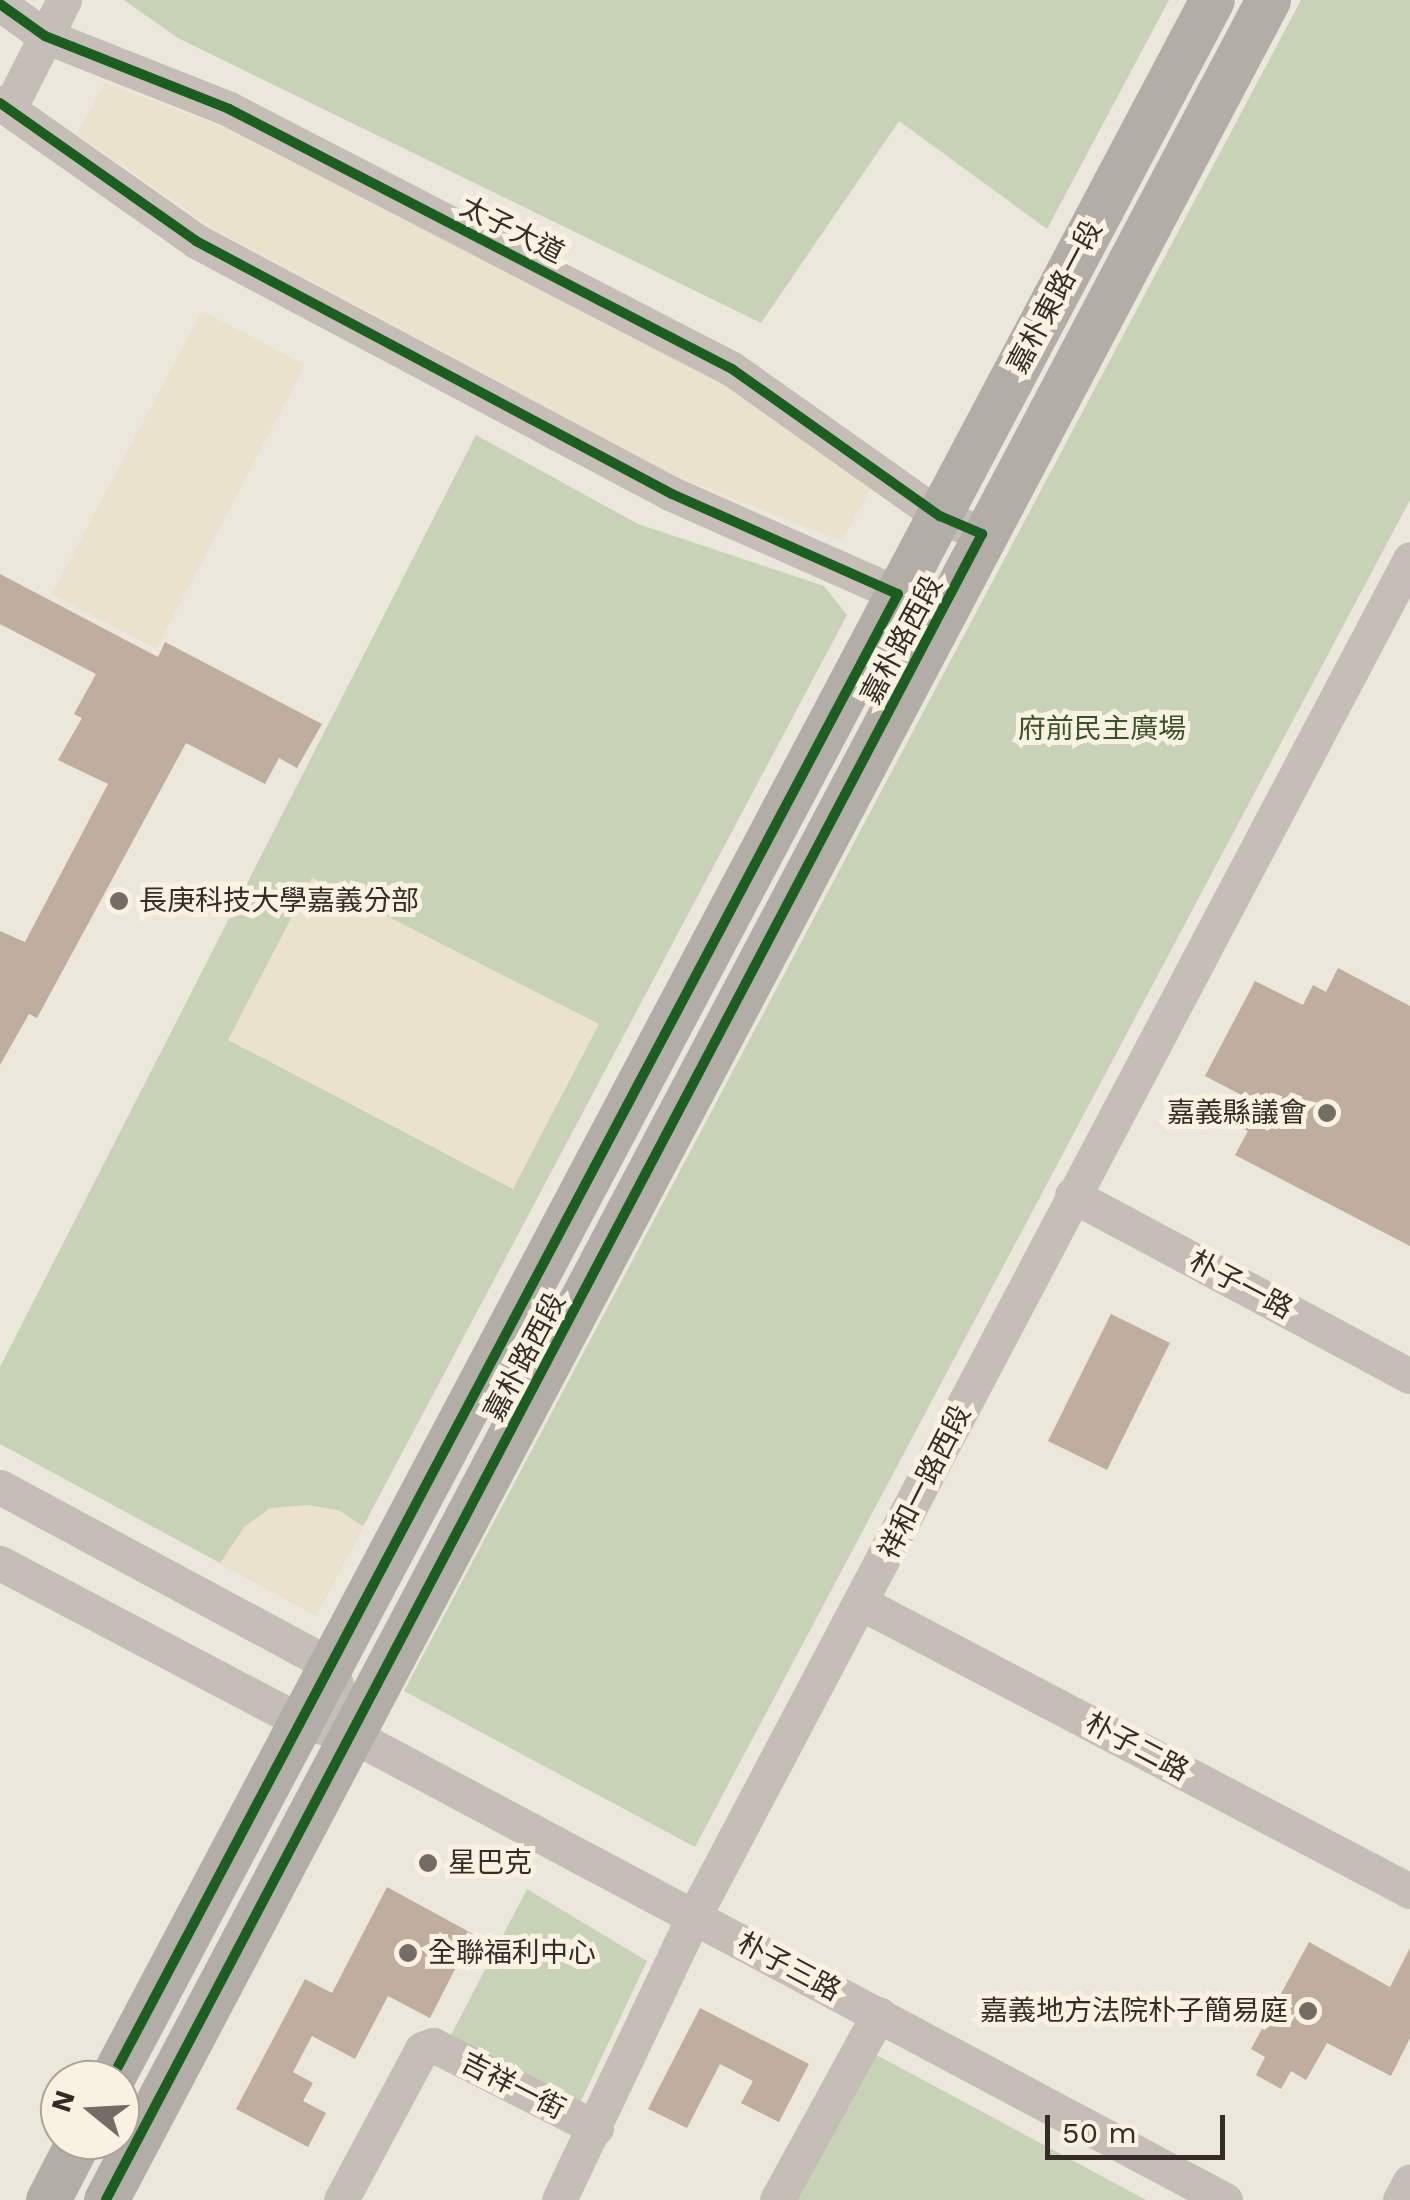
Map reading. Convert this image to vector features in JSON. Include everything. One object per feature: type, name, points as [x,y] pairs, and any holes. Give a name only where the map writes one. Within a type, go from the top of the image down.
[{"type":"main road","name":"嘉朴東路一段","points":[[898,594],[1212,0]]},
{"type":"main road","name":"嘉朴東路一段","points":[[982,534],[1268,0]]},
{"type":"main road","name":"嘉朴路西段","points":[[106,2200],[982,534]]},
{"type":"main road","name":"嘉朴路西段","points":[[122,2060],[898,594]]},
{"type":"main road","points":[[48,2200],[69,2160]]},
{"type":"street","points":[[64,0],[5,105],[196,241],[672,494],[898,594],[945,606]]},
{"type":"street","name":"太子大道","points":[[0,4],[46,36],[229,110],[732,369],[940,516],[982,534]]},
{"type":"street","name":"祥和一路西段","points":[[559,2200],[694,1916],[863,1604],[1072,1195],[1410,559]]},
{"type":"street","name":"朴子一路","points":[[1072,1195],[1410,1376]]},
{"type":"street","points":[[0,1487],[330,1665],[352,1735]]},
{"type":"street","name":"朴子三路","points":[[0,1563],[300,1722],[352,1735],[1225,2200]]},
{"type":"street","name":"朴子二路","points":[[863,1604],[1410,1891]]},
{"type":"street","points":[[777,2200],[879,2014]]},
{"type":"street","name":"吉祥一街","points":[[341,2200],[422,2049],[432,2045],[596,2128]]},
{"type":"street","points":[[1400,2200],[1410,2182]]},
{"type":"green space","points":[[124,0],[1169,0],[1047,229],[899,121],[761,323],[178,38]]},
{"type":"green space","name":"府前民主廣場","points":[[1301,0],[1410,0],[1410,500],[695,1847],[404,1691]]},
{"type":"green space","points":[[476,435],[638,524],[824,586],[847,615],[316,1615],[0,1444],[0,1367]]},
{"type":"green space","points":[[527,1889],[647,1961],[580,2103],[450,2037]]},
{"type":"green space","points":[[871,2052],[1146,2200],[791,2200]]},
{"type":"shaded area","points":[[105,83],[264,142],[729,388],[871,488],[842,541],[678,477],[214,229],[77,134]]},
{"type":"shaded area","points":[[202,311],[305,365],[156,649],[52,594]]},
{"type":"shaded area","points":[[312,878],[599,1024],[513,1189],[228,1040]]},
{"type":"shaded area","points":[[308,1505],[338,1510],[363,1526],[316,1615],[220,1563],[244,1527],[270,1508]]},
{"type":"building","points":[[0,574],[158,657],[165,642],[322,724],[297,768],[279,758],[265,784],[186,743],[37,1018],[29,1014],[0,1065],[0,931],[25,942],[108,784],[58,760],[82,718],[74,714],[96,674],[0,624]]},
{"type":"building","name":"嘉義縣議會","points":[[1338,968],[1410,1006],[1410,1246],[1235,1155],[1248,1131],[1237,1126],[1251,1100],[1205,1076],[1255,981],[1303,1005],[1313,985],[1326,992]]},
{"type":"building","points":[[1111,1314],[1170,1343],[1107,1470],[1048,1441]]},
{"type":"building","points":[[387,1887],[473,1934],[430,2018],[388,1996],[355,2059],[312,2036],[293,2072],[313,2083],[303,2101],[326,2113],[308,2147],[236,2109],[305,1979],[332,1993]]},
{"type":"building","points":[[1309,1942],[1390,1987],[1410,1948],[1410,2038],[1391,2076],[1327,2043],[1306,2080],[1291,2071],[1281,2089],[1256,2075],[1265,2057],[1251,2049]]},
{"type":"building","points":[[700,2008],[809,2064],[779,2122],[741,2103],[753,2081],[720,2064],[687,2128],[648,2109]]},
{"type":"cycle path","points":[[0,4],[45,36],[229,109],[732,369],[940,516],[982,534],[106,2200]]},
{"type":"cycle path","points":[[0,103],[196,241],[672,494],[898,594],[122,2060]]},
{"type":"place","name":"長庚科技大學嘉義分部","points":[[119,901]]},
{"type":"place","name":"嘉義縣議會","points":[[1327,1113]]},
{"type":"place","name":"星巴克","points":[[428,1863]]},
{"type":"place","name":"全聯福利中心","points":[[408,1953]]},
{"type":"place","name":"嘉義地方法院朴子簡易庭","points":[[1308,2011]]}]
